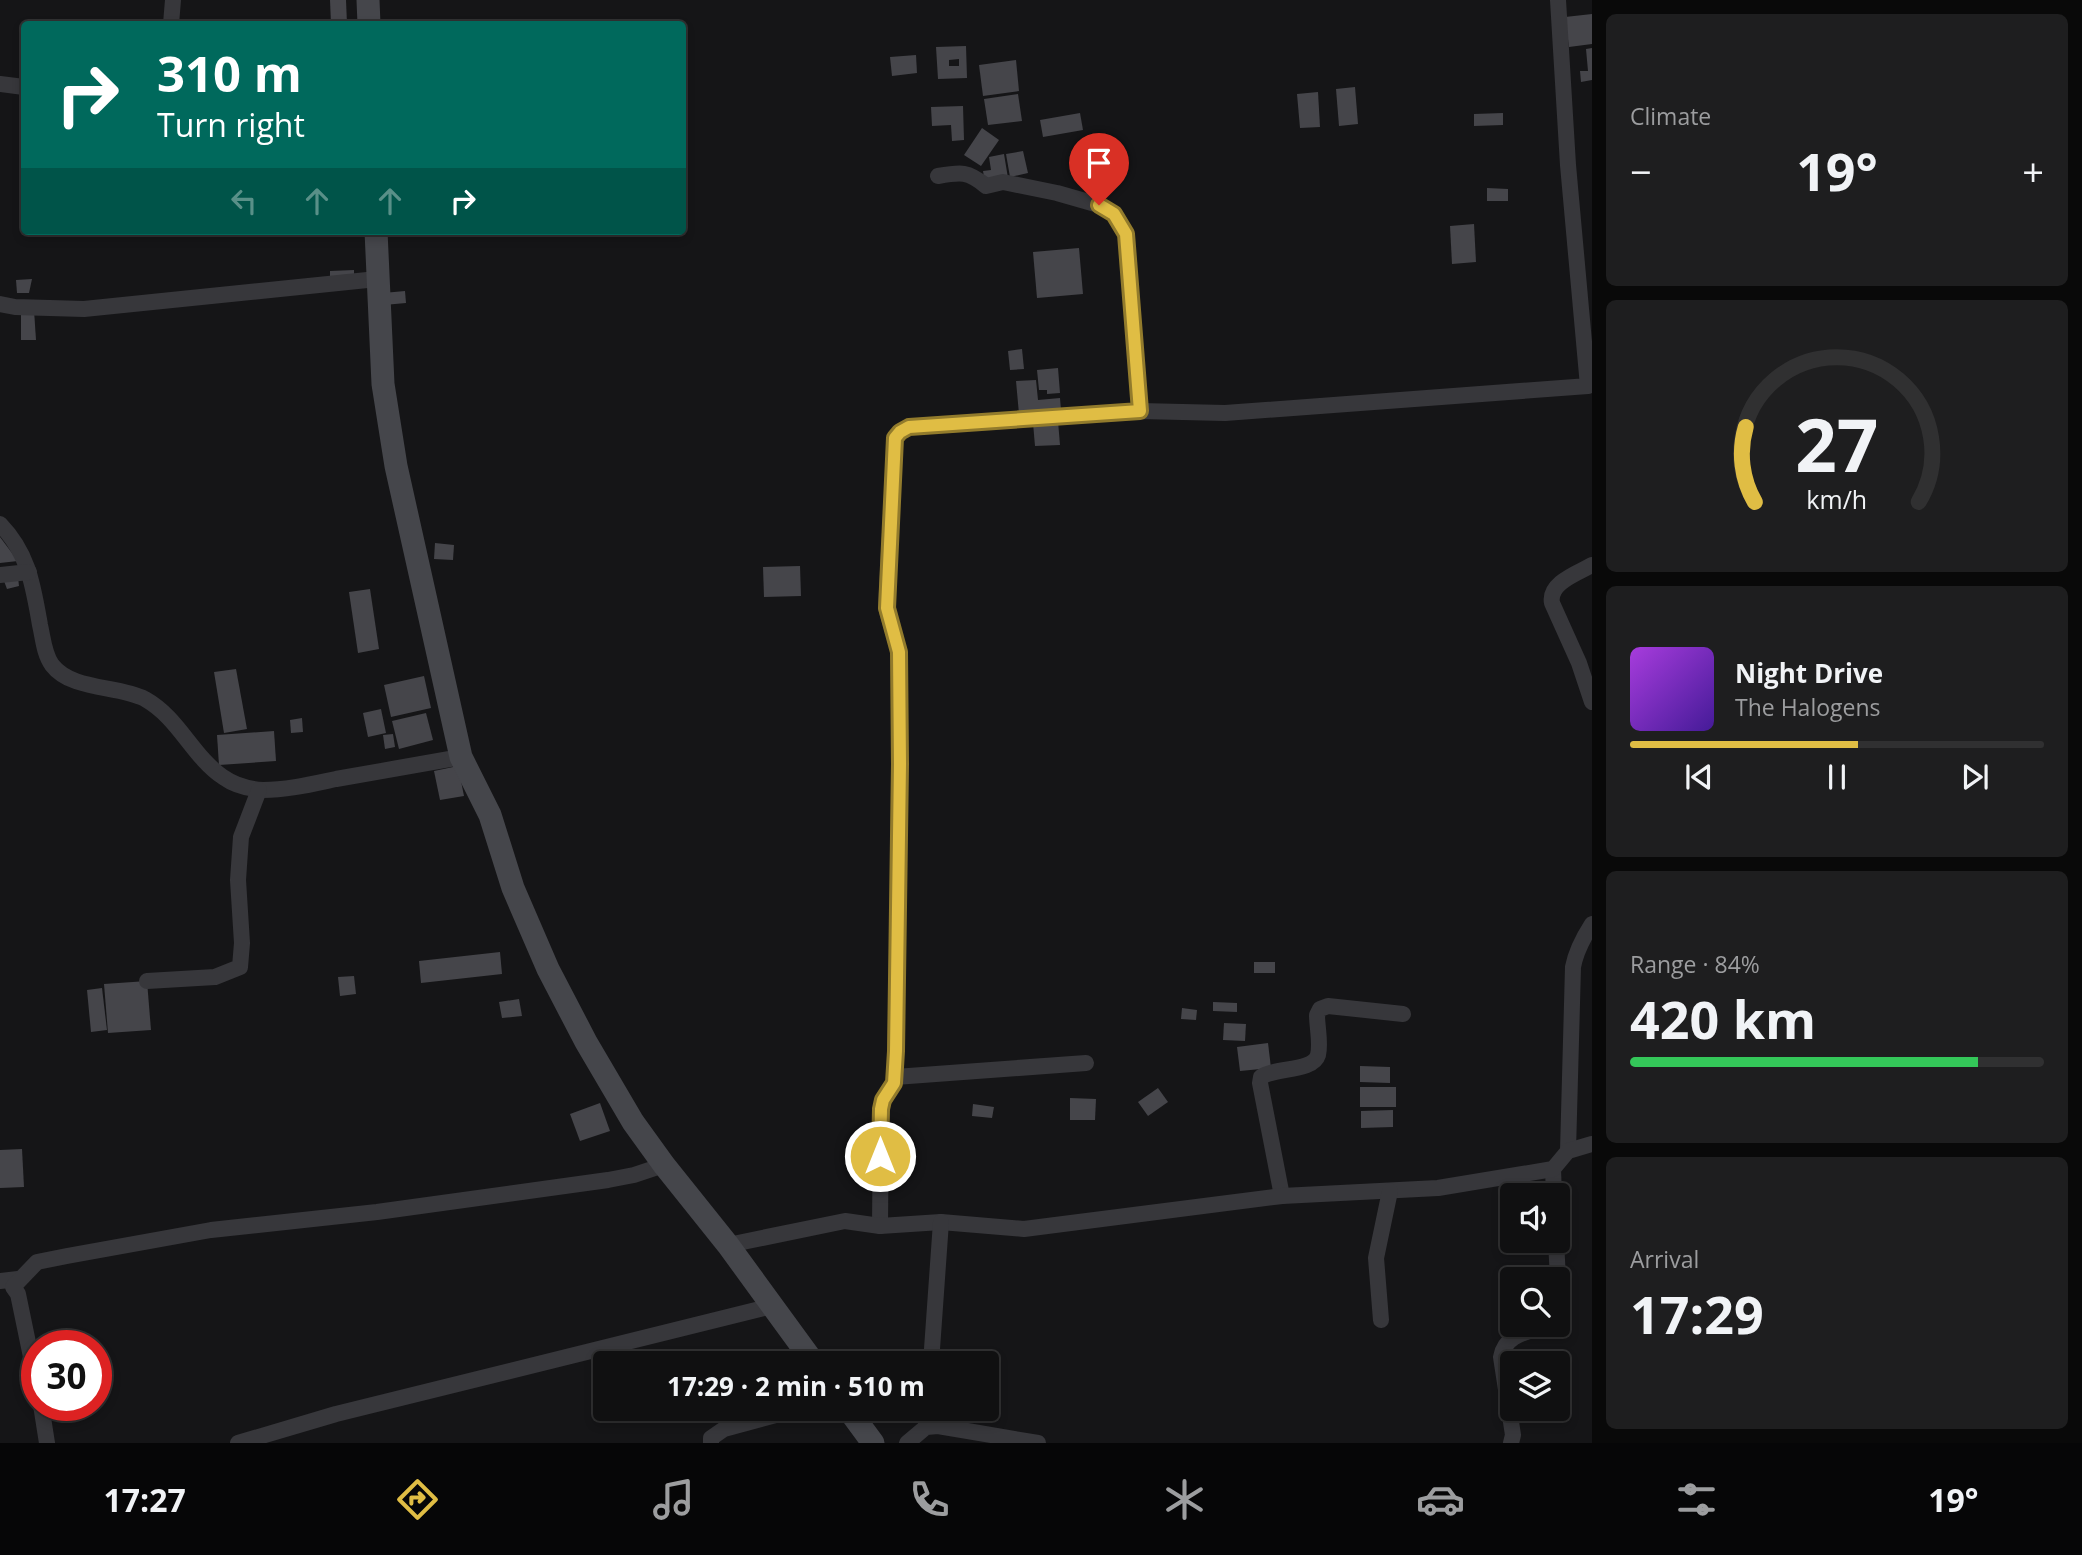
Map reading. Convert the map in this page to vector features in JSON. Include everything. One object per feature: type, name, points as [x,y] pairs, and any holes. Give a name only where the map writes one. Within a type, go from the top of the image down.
[{"type":"street","points":[[171,21],[173,0]]},
{"type":"street","points":[[368,0],[369,21]]},
{"type":"street","points":[[880,1226],[881,1109],[895,1077],[899,652],[887,608],[895,438],[909,427],[1140,411],[1225,413],[1590,390],[1568,165],[1558,0]]},
{"type":"street","points":[[0,84],[21,86]]},
{"type":"street","points":[[938,176],[961,172],[986,186],[1003,182],[1057,193],[1099,205],[1114,214],[1126,234],[1140,411]]},
{"type":"street","points":[[376,235],[383,384],[396,466],[461,757],[490,815],[513,888],[548,969],[586,1042],[633,1122],[805,1351]]},
{"type":"street","points":[[0,304],[15,307],[84,309],[377,279]]},
{"type":"street","points":[[0,524],[19,547],[29,572],[46,651],[52,665],[63,676],[77,682],[142,697],[159,708],[177,724],[209,766],[226,779],[243,787],[278,790],[461,757]]},
{"type":"street","points":[[1592,565],[1561,583],[1550,596],[1579,663],[1592,702]]},
{"type":"street","points":[[0,575],[29,572]]},
{"type":"street","points":[[147,981],[215,977],[240,967],[243,943],[238,880],[241,837],[259,790]]},
{"type":"street","points":[[1568,1151],[1573,967],[1579,947],[1592,924]]},
{"type":"street","points":[[1282,1196],[1261,1077],[1268,1072],[1309,1065],[1315,1060],[1318,1054],[1317,1014],[1320,1009],[1328,1006],[1403,1014]]},
{"type":"street","points":[[895,1077],[1086,1063]]},
{"type":"street","points":[[728,1245],[845,1221],[880,1226],[941,1222],[1024,1230],[1282,1196],[1438,1188],[1553,1169],[1568,1151],[1592,1144]]},
{"type":"street","points":[[26,1330],[18,1294],[13,1287],[37,1262],[198,1233],[608,1180],[664,1165]]},
{"type":"street","points":[[1553,1169],[1554,1183]]},
{"type":"street","points":[[1381,1320],[1376,1258],[1390,1191]]},
{"type":"street","points":[[932,1351],[941,1222]]},
{"type":"street","points":[[0,1281],[18,1279]]},
{"type":"street","points":[[238,1443],[336,1414],[772,1306]]},
{"type":"street","points":[[1511,1443],[1513,1435],[1502,1357],[1503,1346],[1515,1337]]},
{"type":"street","points":[[44,1421],[47,1443]]},
{"type":"street","points":[[711,1443],[711,1437],[724,1429],[754,1421]]},
{"type":"street","points":[[857,1421],[873,1443]]},
{"type":"street","points":[[926,1421],[926,1427]]},
{"type":"street","points":[[907,1443],[926,1427],[938,1426],[1038,1443]]},
{"type":"building","points":[[330,0],[346,0],[347,21],[331,21]]},
{"type":"building","points":[[1592,14],[1592,44],[1569,47],[1565,17]]},
{"type":"building","points":[[966,46],[967,78],[938,79],[936,47]],"holes":[[[959,59],[959,66],[949,66],[949,60]]]},
{"type":"building","points":[[1592,48],[1592,80],[1581,82],[1580,71],[1588,71],[1586,49]]},
{"type":"building","points":[[916,55],[917,73],[892,76],[890,57]]},
{"type":"building","points":[[1016,60],[1019,91],[983,96],[979,65]]},
{"type":"building","points":[[1355,87],[1358,124],[1339,126],[1336,89]]},
{"type":"building","points":[[1318,92],[1320,127],[1300,128],[1297,94]]},
{"type":"building","points":[[1018,94],[1022,121],[988,125],[984,99]]},
{"type":"building","points":[[963,106],[964,140],[952,141],[951,125],[932,126],[931,107]]},
{"type":"building","points":[[1080,113],[1083,130],[1043,137],[1040,120]]},
{"type":"building","points":[[1503,113],[1503,125],[1474,126],[1474,114]]},
{"type":"building","points":[[982,128],[999,140],[981,166],[964,155]]},
{"type":"building","points":[[1023,151],[1028,173],[1010,177],[1006,154]]},
{"type":"building","points":[[1004,154],[1008,178],[985,182],[983,171],[991,170],[989,157]]},
{"type":"building","points":[[1487,188],[1508,189],[1508,201],[1487,201]]},
{"type":"building","points":[[1474,224],[1476,262],[1452,264],[1450,226]]},
{"type":"building","points":[[1079,248],[1083,294],[1037,298],[1033,252]]},
{"type":"building","points":[[354,270],[354,276],[330,277],[330,271]]},
{"type":"building","points":[[32,279],[29,293],[17,293],[16,280]]},
{"type":"building","points":[[405,291],[406,303],[384,305],[383,293]]},
{"type":"building","points":[[21,310],[34,310],[36,340],[21,340]]},
{"type":"building","points":[[1022,349],[1024,369],[1010,370],[1008,351]]},
{"type":"building","points":[[1058,368],[1060,393],[1047,394],[1047,390],[1039,390],[1037,370]]},
{"type":"building","points":[[1036,380],[1038,400],[1060,398],[1061,410],[1019,414],[1016,381]]},
{"type":"building","points":[[1058,421],[1060,445],[1035,446],[1033,423]]},
{"type":"building","points":[[0,537],[18,561],[0,563]]},
{"type":"building","points":[[435,543],[454,545],[453,560],[434,559]]},
{"type":"building","points":[[800,566],[801,596],[764,597],[763,567]]},
{"type":"building","points":[[18,577],[19,586],[7,589],[4,581]]},
{"type":"building","points":[[370,589],[379,649],[358,653],[349,592]]},
{"type":"building","points":[[236,669],[247,729],[224,733],[214,672]]},
{"type":"building","points":[[424,676],[431,708],[391,717],[384,685]]},
{"type":"building","points":[[381,709],[386,733],[368,737],[363,713]]},
{"type":"building","points":[[426,713],[433,740],[399,749],[392,721]]},
{"type":"building","points":[[302,718],[303,732],[291,733],[290,720]]},
{"type":"building","points":[[274,731],[276,761],[219,765],[217,735]]},
{"type":"building","points":[[393,734],[395,747],[385,749],[383,735]]},
{"type":"building","points":[[458,766],[464,796],[440,800],[434,771]]},
{"type":"building","points":[[500,952],[502,974],[421,983],[419,961]]},
{"type":"building","points":[[1254,962],[1275,962],[1275,973],[1254,973]]},
{"type":"building","points":[[354,976],[356,994],[340,996],[338,977]]},
{"type":"building","points":[[147,981],[151,1030],[108,1033],[104,984]]},
{"type":"building","points":[[102,988],[107,1030],[91,1032],[87,990]]},
{"type":"building","points":[[519,999],[522,1016],[502,1018],[499,1002]]},
{"type":"building","points":[[1213,1002],[1237,1003],[1237,1012],[1213,1011]]},
{"type":"building","points":[[1182,1008],[1197,1010],[1196,1020],[1181,1019]]},
{"type":"building","points":[[1224,1023],[1246,1024],[1245,1041],[1223,1040]]},
{"type":"building","points":[[1268,1043],[1271,1068],[1240,1071],[1237,1047]]},
{"type":"building","points":[[1360,1066],[1390,1067],[1390,1083],[1360,1082]]},
{"type":"building","points":[[1360,1087],[1396,1087],[1396,1107],[1360,1107]]},
{"type":"building","points":[[1158,1088],[1168,1102],[1148,1116],[1138,1102]]},
{"type":"building","points":[[1070,1098],[1096,1099],[1095,1120],[1070,1120]]},
{"type":"building","points":[[600,1103],[610,1131],[580,1141],[570,1114]]},
{"type":"building","points":[[973,1104],[994,1107],[992,1118],[972,1116]]},
{"type":"building","points":[[1393,1110],[1393,1127],[1361,1128],[1361,1111]]},
{"type":"building","points":[[22,1149],[24,1187],[0,1188],[0,1150]]},
{"type":"route","points":[[880,1156],[881,1109],[883,1100],[894,1083],[896,1051],[899,652],[887,608],[895,438],[909,427],[1140,411],[1126,234],[1114,214],[1099,205]]}]
